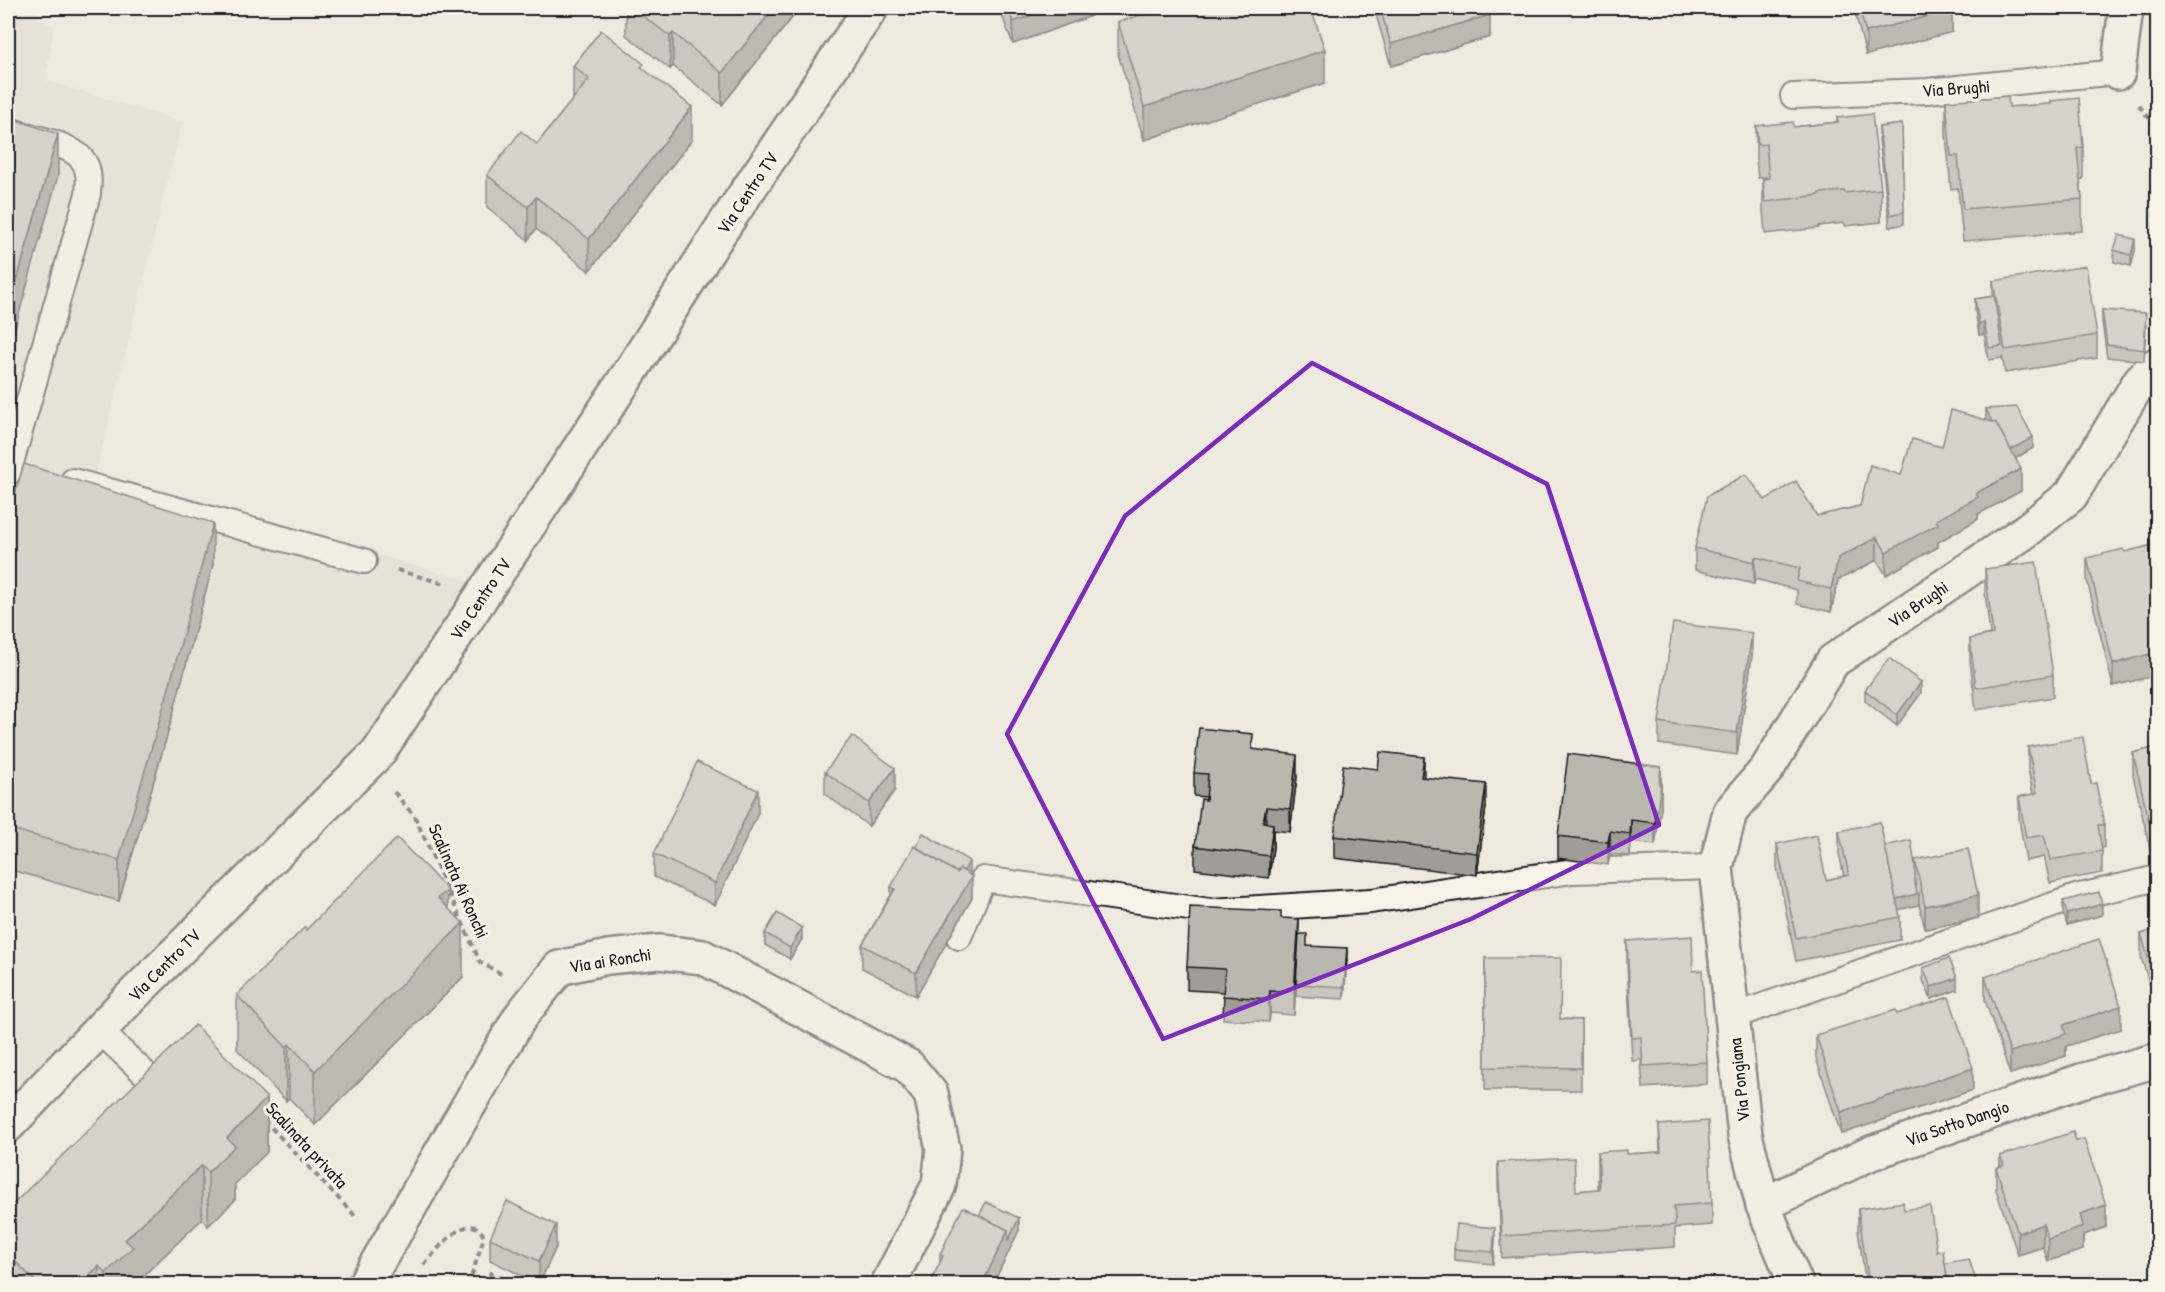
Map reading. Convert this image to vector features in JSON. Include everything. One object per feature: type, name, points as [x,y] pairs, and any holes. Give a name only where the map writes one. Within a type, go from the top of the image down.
[{"type":"street","name":"Via Centro TV","points":[[8,1125],[131,998],[378,753],[728,220],[871,8]]},
{"type":"street","points":[[2118,72],[2126,8]]},
{"type":"street","name":"Via Brughi","points":[[1716,867],[1730,812],[1767,769],[1833,661],[2026,531],[2071,495],[2140,381],[2156,365]]},
{"type":"street","name":"Via Pongiana","points":[[1716,867],[1745,1135],[1763,1205],[1796,1284]]},
{"type":"street","name":"Via ai Ronchi","points":[[365,1284],[520,1017],[559,969],[608,957],[659,952],[703,957],[908,1066],[931,1094],[943,1149],[939,1185],[888,1284]]},
{"type":"street","name":"Via Sotto Dangio","points":[[1763,1205],[1871,1153],[2081,1081],[2157,1060]]},
{"type":"lane","name":"Via Brughi","points":[[1793,96],[1927,91],[2118,72]]},
{"type":"lane","points":[[8,130],[77,153],[86,164],[89,178],[27,470],[364,561]]},
{"type":"lane","points":[[959,936],[983,879],[1210,911],[1371,901],[1573,871],[1716,867]]},
{"type":"lane","points":[[1731,1017],[2076,897],[2157,878]]},
{"type":"lane","points":[[100,1031],[159,1087]]},
{"type":"path","points":[[2154,128],[2157,266]]},
{"type":"path","points":[[364,561],[483,594]]},
{"type":"path","name":"Scalinata Ai Ronchi","points":[[366,764],[415,817],[480,962],[538,994]]},
{"type":"path","name":"Scalinata privata","points":[[262,1118],[386,1248]]},
{"type":"path","points":[[421,1268],[458,1230],[468,1226],[477,1228],[481,1230],[484,1237],[469,1284]]},
{"type":"path","points":[[483,1284],[491,1273],[515,1284]]},
{"type":"highlighted area","points":[[1312,363],[1547,484],[1659,825],[1471,919],[1163,1039],[1007,734],[1125,516]]},
{"type":"shaded area","points":[[8,8],[39,8],[37,19],[54,26],[45,80],[182,122],[96,473],[478,584],[374,740],[8,1114]]},
{"type":"building","points":[[632,8],[774,8],[722,73],[673,33],[670,36]]},
{"type":"building","points":[[1008,8],[1052,8],[1013,22]]},
{"type":"building","points":[[1164,8],[1311,8],[1325,50],[1144,107],[1118,22]]},
{"type":"building","points":[[1380,8],[1488,8],[1490,15],[1391,44]]},
{"type":"building","points":[[1859,8],[1951,8],[1952,10],[1866,32]]},
{"type":"building","points":[[601,30],[644,64],[641,67],[692,107],[589,239],[536,197],[528,207],[487,175],[521,131],[537,144],[589,79],[573,66]]},
{"type":"building","points":[[2008,96],[2009,107],[2051,104],[2051,101],[2079,98],[2083,147],[2077,148],[2082,199],[1963,209],[1958,156],[1951,156],[1946,101]]},
{"type":"building","points":[[1872,114],[1881,189],[1819,193],[1819,195],[1765,202],[1763,179],[1769,178],[1766,144],[1758,145],[1756,126],[1793,122],[1794,127],[1838,122],[1837,118]]},
{"type":"building","points":[[8,117],[58,134],[8,312]]},
{"type":"building","points":[[1902,124],[1904,212],[1890,215],[1879,127]]},
{"type":"building","points":[[2119,235],[2135,239],[2131,255],[2114,250]]},
{"type":"building","points":[[2086,266],[2097,335],[2005,350],[1993,281]]},
{"type":"building","points":[[1994,296],[2002,346],[1989,348],[1984,322],[1979,324],[1975,299]]},
{"type":"building","points":[[2102,310],[2146,313],[2144,350],[2107,345]]},
{"type":"building","points":[[2017,407],[2033,437],[2011,450],[1986,409]]},
{"type":"building","points":[[1951,410],[1996,423],[2021,469],[1976,493],[1978,497],[1936,520],[1938,524],[1886,552],[1877,537],[1838,558],[1831,589],[1797,581],[1800,568],[1755,557],[1754,562],[1695,548],[1707,496],[1746,474],[1765,500],[1796,481],[1817,516],[1860,506],[1870,465],[1901,475],[1912,439],[1942,447]]},
{"type":"building","points":[[24,464],[213,523],[119,860],[8,828],[8,516]]},
{"type":"building","points":[[2157,544],[2157,652],[2113,664],[2087,558]]},
{"type":"building","points":[[2036,562],[2053,675],[1976,688],[1970,639],[1993,634],[1985,569]]},
{"type":"building","points":[[1673,623],[1752,633],[1737,733],[1659,722]]},
{"type":"building","points":[[1889,658],[1921,682],[1897,715],[1865,690]]},
{"type":"building","points":[[1199,728],[1253,734],[1252,749],[1297,755],[1290,809],[1266,807],[1263,822],[1273,824],[1269,856],[1195,846],[1201,799],[1206,800],[1208,774],[1194,773]]},
{"type":"building","points":[[852,736],[895,768],[869,803],[825,772]]},
{"type":"building","points":[[2083,737],[2091,784],[2096,783],[2104,825],[2098,825],[2102,851],[2050,860],[2044,835],[2026,838],[2019,797],[2037,793],[2028,747]]},
{"type":"building","points":[[2157,747],[2157,838],[2153,839],[2133,753]]},
{"type":"building","points":[[1380,752],[1424,757],[1421,777],[1486,784],[1477,853],[1334,836],[1343,765],[1378,769]]},
{"type":"building","points":[[1568,754],[1661,767],[1659,785],[1661,785],[1655,823],[1631,820],[1630,834],[1610,831],[1608,842],[1558,836]]},
{"type":"building","points":[[697,762],[758,790],[715,883],[654,854]]},
{"type":"building","points":[[1880,822],[1900,917],[1796,938],[1777,844],[1817,835],[1826,880],[1849,875],[1839,831]]},
{"type":"building","points":[[923,833],[969,861],[964,871],[960,869],[957,873],[916,847]]},
{"type":"building","points":[[397,838],[448,890],[438,898],[463,923],[315,1071],[289,1044],[286,1047],[237,995],[305,927],[306,930]]},
{"type":"building","points":[[1911,840],[1917,894],[1896,899],[1885,846]]},
{"type":"building","points":[[914,846],[957,873],[960,869],[972,876],[916,973],[862,945],[895,889],[891,887]]},
{"type":"building","points":[[1968,849],[1978,895],[1925,906],[1915,860]]},
{"type":"building","points":[[2099,892],[2102,904],[2067,914],[2063,901]]},
{"type":"building","points":[[1190,907],[1281,911],[1281,918],[1299,919],[1294,992],[1270,991],[1269,999],[1223,996],[1225,969],[1187,967]]},
{"type":"building","points":[[777,913],[802,928],[790,948],[765,933]]},
{"type":"building","points":[[2157,929],[2157,986],[2141,934]]},
{"type":"building","points":[[1299,934],[1307,934],[1307,946],[1347,948],[1344,987],[1296,984]]},
{"type":"building","points":[[1692,936],[1693,971],[1702,970],[1707,1062],[1643,1066],[1641,1037],[1632,1038],[1627,941]]},
{"type":"building","points":[[2099,939],[2121,1006],[2063,1025],[2066,1034],[2010,1052],[1985,977]]},
{"type":"building","points":[[1485,958],[1561,958],[1560,1019],[1581,1020],[1581,1068],[1485,1067]]},
{"type":"building","points":[[1949,958],[1957,978],[1931,987],[1923,968]]},
{"type":"building","points":[[1949,997],[1973,1068],[1841,1112],[1816,1035],[1896,1010],[1897,1014]]},
{"type":"building","points":[[195,1025],[267,1098],[227,1138],[235,1146],[208,1172],[202,1165],[125,1240],[133,1247],[106,1273],[99,1266],[80,1284],[38,1284],[8,1254],[8,1209]]},
{"type":"building","points":[[1708,1121],[1712,1203],[1674,1206],[1675,1225],[1502,1236],[1498,1162],[1574,1158],[1576,1191],[1600,1189],[1598,1152],[1627,1150],[1627,1154],[1661,1152],[1659,1125]]},
{"type":"building","points":[[2073,1132],[2076,1141],[2084,1139],[2106,1205],[2080,1214],[2083,1227],[2048,1239],[2043,1224],[2018,1233],[1996,1168],[2004,1165],[2000,1156]]},
{"type":"building","points":[[507,1201],[556,1225],[539,1261],[490,1238]]},
{"type":"building","points":[[986,1202],[1019,1218],[1008,1241],[1008,1230],[979,1216]]},
{"type":"building","points":[[1903,1202],[1904,1210],[1930,1206],[1937,1252],[1943,1250],[1948,1284],[1869,1284],[1858,1209]]},
{"type":"building","points":[[963,1207],[1008,1230],[986,1276],[1003,1284],[944,1284],[932,1279],[943,1256],[940,1254]]},
{"type":"building","points":[[1457,1224],[1495,1228],[1493,1252],[1454,1249]]},
{"type":"building","points":[[1969,1259],[1977,1284],[1948,1284],[1945,1263]]},
{"type":"building","points":[[2141,1278],[2144,1284],[2125,1284]]}]
